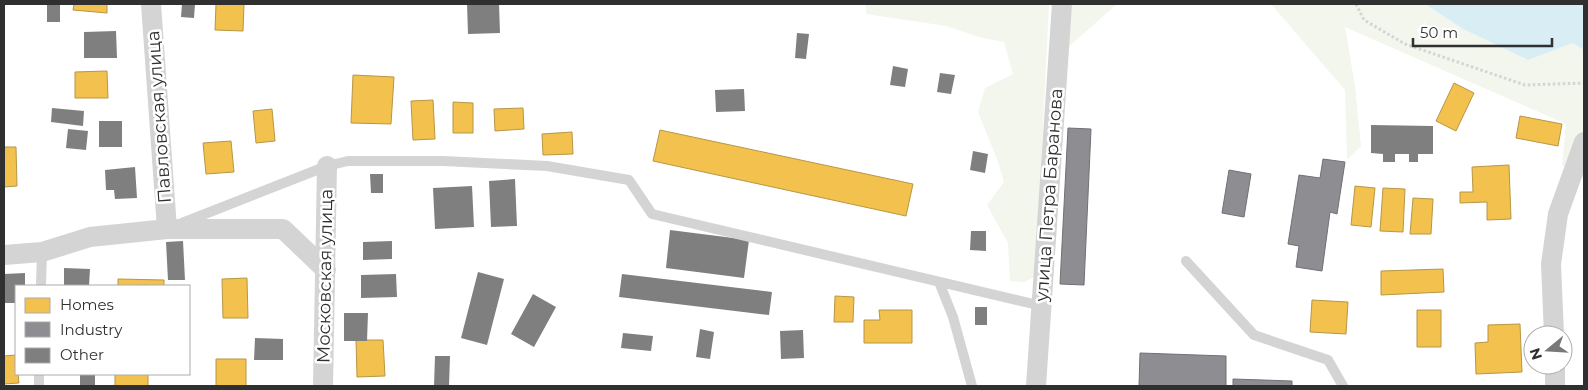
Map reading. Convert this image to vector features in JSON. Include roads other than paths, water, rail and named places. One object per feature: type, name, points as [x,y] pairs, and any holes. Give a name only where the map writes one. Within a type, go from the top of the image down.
[{"type":"street","name":"Павловская улица","points":[[151,4],[167,229]]},
{"type":"street","name":"улица Петра Баранова","points":[[1036,386],[1062,4]]},
{"type":"street","points":[[1554,325],[1551,264],[1558,214],[1584,142]]},
{"type":"street","name":"Московская улица","points":[[323,386],[327,166]]},
{"type":"street","points":[[4,255],[42,252],[90,237],[167,229],[283,229],[326,270]]},
{"type":"lane","points":[[167,229],[327,166],[348,161],[452,161],[547,166],[629,180],[652,214],[1042,306]]},
{"type":"lane","points":[[42,252],[42,285]]},
{"type":"lane","points":[[1186,261],[1254,335],[1328,360],[1343,386]]},
{"type":"lane","points":[[939,282],[953,317],[972,386]]}]
